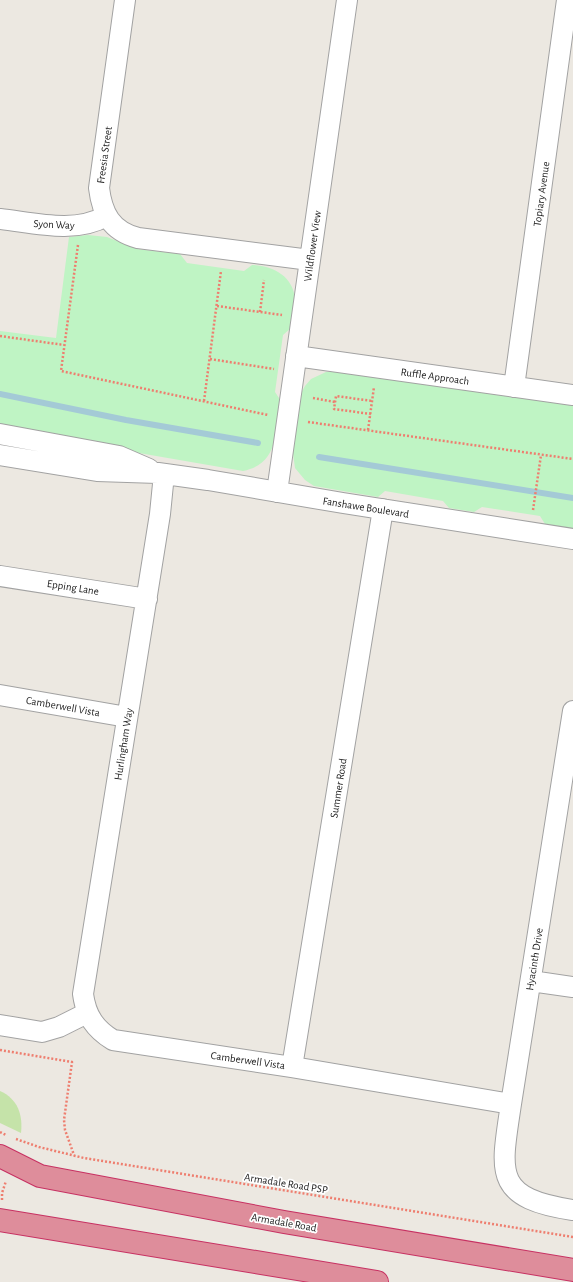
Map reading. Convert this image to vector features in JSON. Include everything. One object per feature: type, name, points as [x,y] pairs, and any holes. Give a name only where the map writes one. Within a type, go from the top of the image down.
[{"type":"highway","name":"Armadale Road","points":[[0,1156],[40,1176],[284,1222],[573,1270]]},
{"type":"highway","points":[[2,1213],[377,1282]]},
{"type":"street","name":"Freesia Street","points":[[125,0],[99,188],[101,203],[106,216],[118,228],[128,235],[138,238],[310,260]]},
{"type":"street","name":"Wildflower View","points":[[277,492],[347,0]]},
{"type":"street","name":"Topiary Avenue","points":[[514,387],[567,0]]},
{"type":"street","name":"Syon Way","points":[[0,219],[73,227],[88,224],[106,216]]},
{"type":"street","name":"Ruffle Approach","points":[[296,356],[573,395]]},
{"type":"street","name":"Fanshawe Boulevard","points":[[0,434],[119,456],[161,474]]},
{"type":"street","name":"Fanshawe Boulevard","points":[[0,455],[97,471],[161,474],[208,480],[573,539]]},
{"type":"street","name":"Hurlingham Way","points":[[87,1013],[83,994],[147,599],[161,474]]},
{"type":"street","name":"Summer Road","points":[[292,1067],[383,509]]},
{"type":"street","name":"Epping Lane","points":[[0,576],[147,599]]},
{"type":"street","name":"Camberwell Vista","points":[[0,695],[127,717]]},
{"type":"street","name":"Hyacinth Drive","points":[[573,711],[504,1153],[505,1168],[510,1183],[517,1192],[527,1198],[556,1207],[573,1210]]},
{"type":"street","points":[[531,981],[573,987]]},
{"type":"street","name":"Camberwell Vista","points":[[87,1013],[98,1030],[113,1040],[292,1067],[511,1104]]},
{"type":"street","points":[[0,1026],[42,1032],[59,1028],[87,1013]]},
{"type":"path","points":[[79,239],[61,371],[204,400],[268,415]]},
{"type":"path","points":[[204,400],[222,271]]},
{"type":"path","points":[[260,312],[264,280]]},
{"type":"path","points":[[217,306],[283,315]]},
{"type":"path","points":[[0,336],[64,345]]},
{"type":"path","points":[[210,359],[275,369]]},
{"type":"path","points":[[368,430],[375,380]]},
{"type":"path","points":[[371,414],[334,409],[336,396],[372,400]]},
{"type":"path","points":[[313,398],[336,402]]},
{"type":"path","points":[[308,422],[573,459]]},
{"type":"path","points":[[533,510],[541,454]]},
{"type":"path","points":[[0,1050],[72,1062],[64,1120],[65,1130],[74,1156]]},
{"type":"path","points":[[49,1058],[50,1053]]},
{"type":"path","name":"Armadale Road PSP","points":[[0,1132],[39,1147],[74,1156],[573,1237]]},
{"type":"path","points":[[2,1213],[2,1193],[7,1179]]},
{"type":"green space","points":[[88,235],[107,237],[137,249],[180,254],[187,263],[244,271],[252,265],[260,266],[274,270],[286,278],[293,291],[295,306],[291,328],[283,335],[275,392],[281,401],[276,434],[270,453],[255,467],[243,471],[0,429],[0,331],[56,338],[69,237]]},
{"type":"green space","points":[[326,372],[339,372],[573,405],[573,529],[545,524],[540,516],[482,507],[474,512],[449,508],[443,501],[385,491],[378,497],[314,486],[305,480],[295,468],[292,446],[300,395],[311,379]]},
{"type":"green space","points":[[0,1091],[11,1098],[18,1108],[21,1120],[21,1133],[0,1123]]},
{"type":"waterway","points":[[0,394],[126,420],[258,443]]},
{"type":"waterway","points":[[319,457],[573,498]]}]
